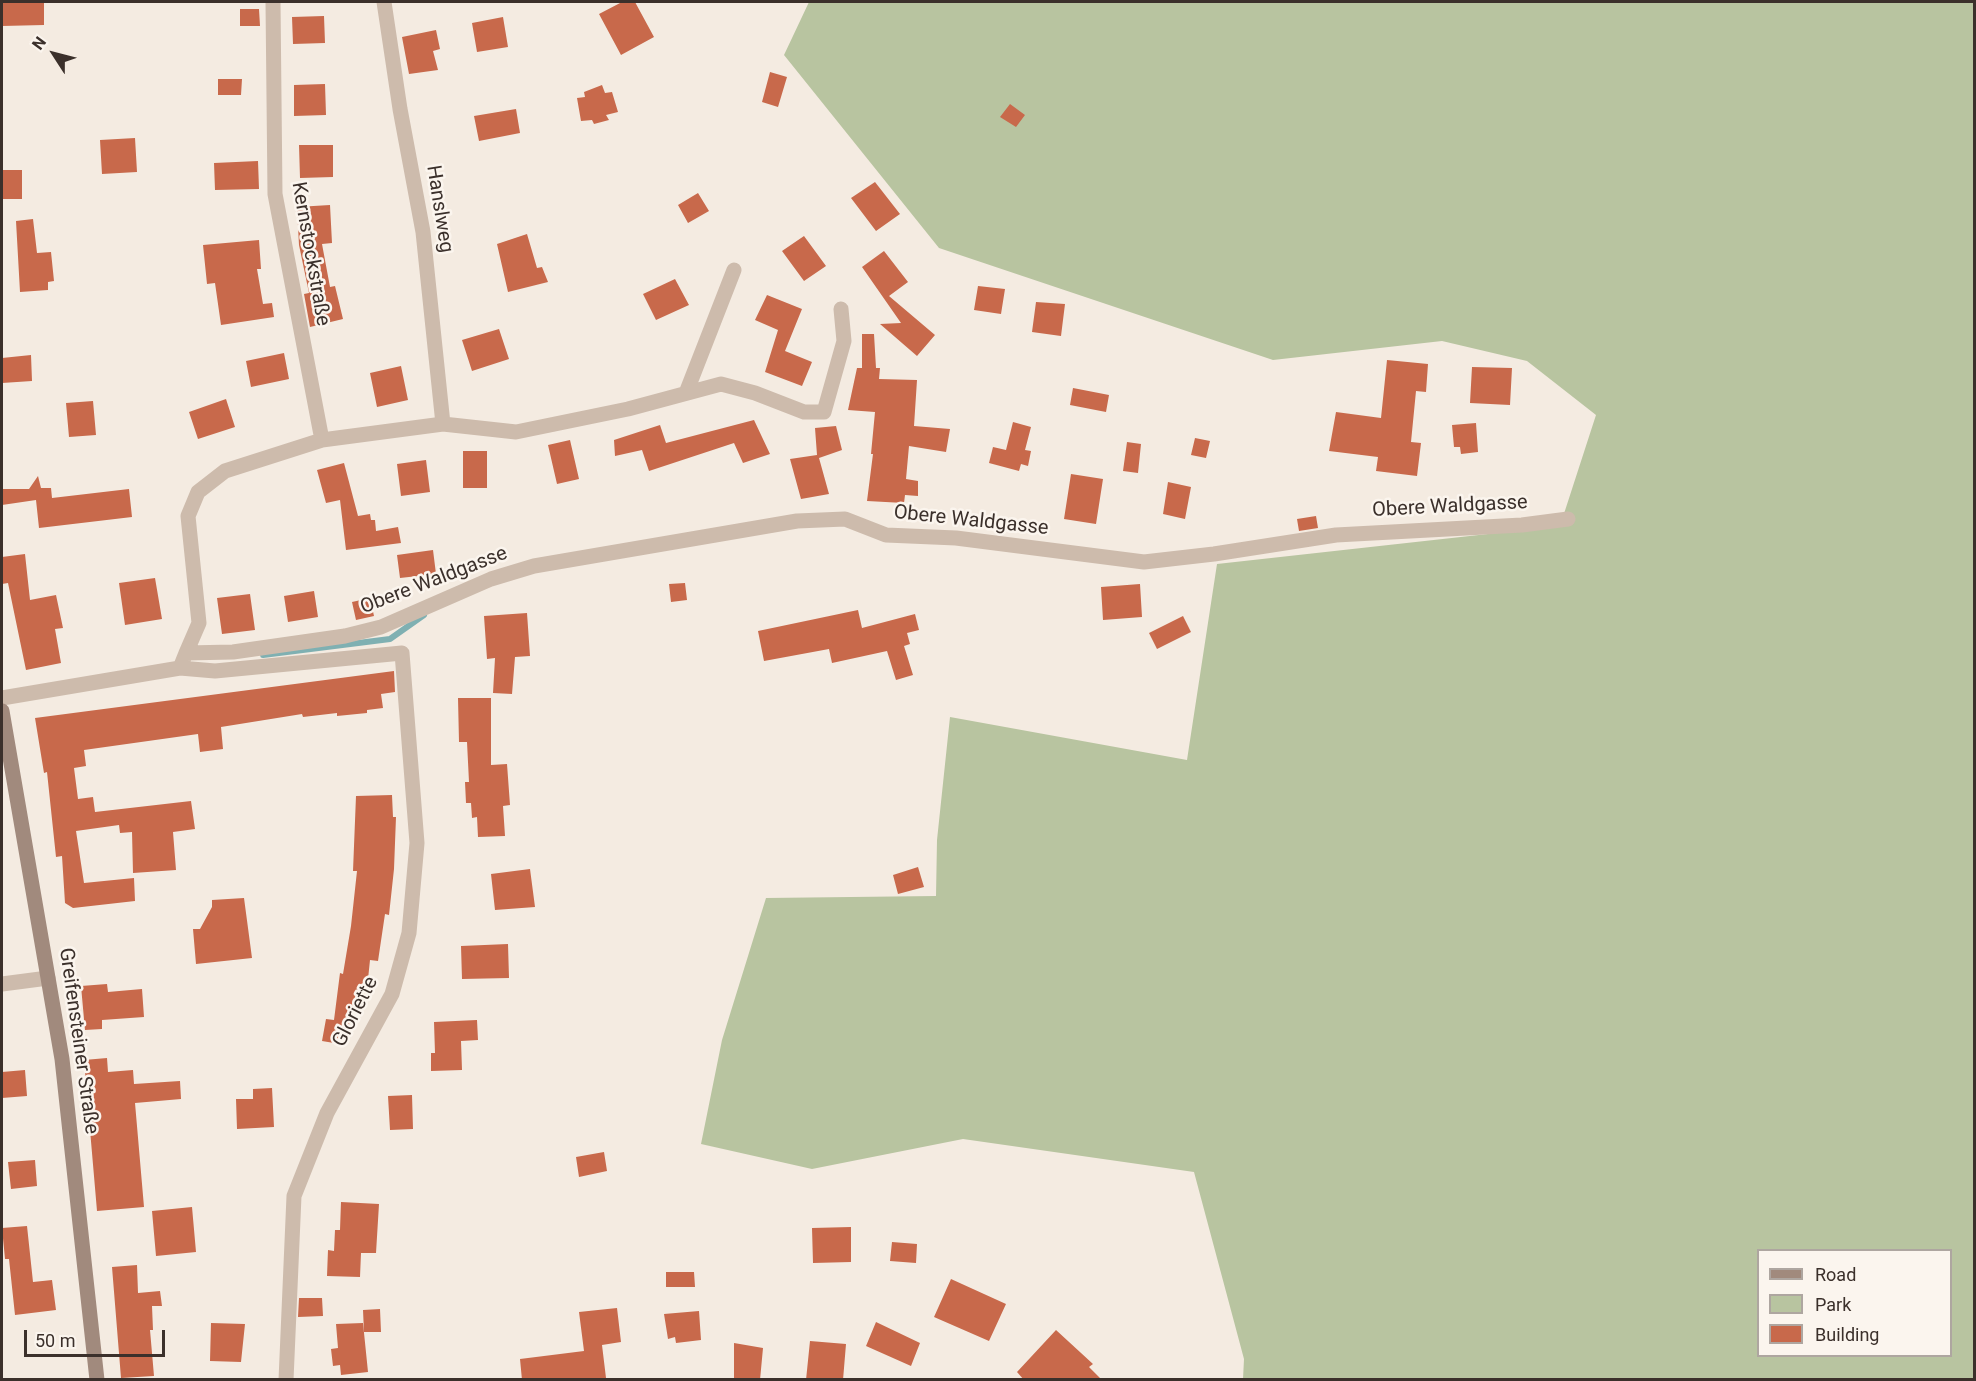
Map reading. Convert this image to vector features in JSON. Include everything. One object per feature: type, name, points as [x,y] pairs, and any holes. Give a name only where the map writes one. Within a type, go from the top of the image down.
[{"type":"main road","name":"Greifensteiner Straße","points":[[2,711],[62,1059],[97,1380]]},
{"type":"street","name":"Kernstockstraße","points":[[273,2],[275,194],[322,440]]},
{"type":"street","name":"Hanslweg","points":[[384,2],[400,109],[423,232],[443,424]]},
{"type":"street","points":[[686,393],[734,270]]},
{"type":"street","points":[[2,698],[180,668],[200,622],[188,516],[198,492],[225,471],[322,440],[443,424],[516,432],[628,409],[721,384],[804,412],[824,412],[844,341],[841,309]]},
{"type":"street","name":"Obere Waldgasse","points":[[186,653],[233,652],[345,636],[381,627],[491,579],[534,566],[797,521],[845,519],[886,535],[956,538],[1144,562],[1214,554],[1336,535],[1522,525],[1568,519]]},
{"type":"street","name":"Gloriette","points":[[180,668],[215,671],[402,653],[417,843],[410,933],[392,994],[327,1113],[294,1196],[286,1380]]},
{"type":"street","points":[[2,984],[48,978]]},
{"type":"green space","points":[[809,2],[1974,2],[1974,1379],[1243,1379],[1244,1359],[1194,1172],[963,1139],[812,1169],[701,1144],[722,1040],[766,898],[936,896],[937,840],[950,717],[1187,760],[1217,564],[1560,526],[1596,415],[1527,361],[1442,341],[1273,360],[939,248],[784,55]]},
{"type":"building","points":[[2,2],[44,2],[44,25],[2,26]]},
{"type":"building","points":[[622,2],[635,2],[654,37],[621,55],[599,14]]},
{"type":"building","points":[[240,9],[259,9],[260,26],[240,26]]},
{"type":"building","points":[[324,16],[325,43],[293,44],[292,17]]},
{"type":"building","points":[[503,17],[508,47],[477,52],[472,23]]},
{"type":"building","points":[[436,30],[440,49],[433,51],[438,70],[409,74],[402,37]]},
{"type":"building","points":[[770,72],[787,77],[778,107],[762,102]]},
{"type":"building","points":[[218,79],[242,79],[241,95],[218,95]]},
{"type":"building","points":[[325,84],[326,115],[294,116],[294,85]]},
{"type":"building","points":[[602,85],[605,93],[612,92],[618,112],[606,115],[609,120],[594,124],[592,120],[581,121],[577,98],[585,97],[584,92]]},
{"type":"building","points":[[1010,104],[1025,115],[1016,127],[1000,117]]},
{"type":"building","points":[[516,109],[520,133],[479,141],[474,116]]},
{"type":"building","points":[[135,138],[137,172],[102,174],[100,140]]},
{"type":"building","points":[[299,145],[333,145],[333,177],[300,178]]},
{"type":"building","points":[[258,161],[259,189],[215,190],[214,163]]},
{"type":"building","points":[[2,170],[22,170],[22,199],[2,199]]},
{"type":"building","points":[[875,182],[900,214],[876,231],[851,198]]},
{"type":"building","points":[[698,193],[709,211],[688,223],[678,205]]},
{"type":"building","points":[[330,205],[332,243],[322,244],[330,287],[335,286],[343,319],[310,327],[304,294],[309,293],[299,245],[297,207]]},
{"type":"building","points":[[33,219],[37,253],[51,252],[54,281],[48,282],[48,290],[20,292],[16,221]]},
{"type":"building","points":[[527,234],[537,268],[542,267],[548,282],[508,292],[497,244]]},
{"type":"building","points":[[804,236],[826,266],[804,281],[782,251]]},
{"type":"building","points":[[259,240],[261,269],[257,269],[263,304],[272,303],[274,317],[221,325],[215,283],[207,284],[203,245]]},
{"type":"building","points":[[884,251],[908,282],[889,296],[935,335],[917,356],[880,324],[901,323],[862,267]]},
{"type":"building","points":[[675,279],[689,305],[656,320],[643,294]]},
{"type":"building","points":[[978,286],[1005,289],[1001,314],[974,310]]},
{"type":"building","points":[[767,295],[802,309],[785,351],[812,362],[802,386],[765,372],[778,330],[755,320]]},
{"type":"building","points":[[1036,302],[1065,304],[1061,336],[1032,332]]},
{"type":"building","points":[[499,329],[509,359],[472,371],[462,340]]},
{"type":"building","points":[[862,334],[874,334],[876,368],[880,368],[879,379],[917,380],[914,426],[950,429],[946,452],[909,446],[906,479],[918,481],[918,496],[905,495],[904,503],[867,501],[875,412],[848,410],[857,368],[862,368]]},
{"type":"building","points":[[284,353],[289,379],[251,387],[246,361]]},
{"type":"building","points":[[31,355],[32,381],[2,383],[2,358]]},
{"type":"building","points":[[1387,360],[1428,364],[1426,392],[1416,391],[1411,442],[1421,443],[1417,476],[1376,471],[1378,457],[1329,451],[1336,412],[1381,418]]},
{"type":"building","points":[[401,366],[408,400],[377,407],[370,373]]},
{"type":"building","points":[[1472,367],[1512,368],[1510,405],[1470,403]]},
{"type":"building","points":[[1073,388],[1109,395],[1106,412],[1070,405]]},
{"type":"building","points":[[226,399],[235,427],[198,439],[189,412]]},
{"type":"building","points":[[93,401],[96,435],[69,437],[66,403]]},
{"type":"building","points":[[754,420],[770,454],[743,463],[734,443],[649,471],[642,450],[615,456],[614,440],[660,425],[666,443]]},
{"type":"building","points":[[1013,422],[1031,427],[1025,450],[1031,451],[1028,466],[1021,464],[1019,471],[989,463],[993,447],[1006,450]]},
{"type":"building","points":[[1476,423],[1478,452],[1461,454],[1460,447],[1454,447],[1452,425]]},
{"type":"building","points":[[836,426],[842,450],[819,458],[829,494],[801,499],[790,459],[817,455],[815,428]]},
{"type":"building","points":[[1195,438],[1210,441],[1206,458],[1191,455]]},
{"type":"building","points":[[570,440],[579,479],[557,484],[548,445]]},
{"type":"building","points":[[1127,442],[1141,444],[1138,473],[1123,471]]},
{"type":"building","points":[[463,451],[487,451],[487,488],[463,488]]},
{"type":"building","points":[[426,460],[430,492],[401,496],[397,464]]},
{"type":"building","points":[[344,463],[358,516],[370,514],[371,520],[375,520],[376,531],[398,527],[401,543],[346,550],[340,500],[326,503],[317,470]]},
{"type":"building","points":[[1071,474],[1103,479],[1096,524],[1064,519]]},
{"type":"building","points":[[38,476],[41,488],[51,488],[52,498],[129,489],[132,517],[39,528],[36,500],[2,505],[2,489],[29,489]]},
{"type":"building","points":[[1168,482],[1191,487],[1185,519],[1163,514]]},
{"type":"building","points":[[1316,516],[1318,528],[1299,531],[1297,519]]},
{"type":"building","points":[[433,550],[436,574],[400,578],[397,555]]},
{"type":"building","points":[[25,554],[30,600],[56,595],[63,628],[55,629],[61,663],[26,670],[8,583],[2,584],[2,557]]},
{"type":"building","points":[[155,578],[162,619],[125,625],[119,583]]},
{"type":"building","points":[[685,583],[687,600],[671,602],[669,584]]},
{"type":"building","points":[[1140,584],[1142,617],[1103,620],[1101,587]]},
{"type":"building","points":[[314,591],[318,617],[288,622],[284,596]]},
{"type":"building","points":[[250,594],[255,630],[222,634],[217,598]]},
{"type":"building","points":[[370,598],[374,616],[356,620],[352,602]]},
{"type":"building","points":[[858,610],[862,628],[915,614],[919,630],[907,633],[910,644],[904,646],[913,675],[896,680],[887,651],[832,663],[829,649],[764,661],[758,631]]},
{"type":"building","points":[[527,613],[530,656],[515,657],[512,694],[493,693],[495,658],[487,659],[484,616]]},
{"type":"building","points":[[1183,616],[1191,632],[1157,649],[1149,633]]},
{"type":"building","points":[[394,671],[395,692],[381,694],[383,708],[367,710],[367,713],[337,716],[337,713],[303,717],[302,714],[221,727],[223,749],[200,752],[198,734],[84,750],[86,766],[74,768],[78,799],[93,797],[95,812],[191,801],[195,829],[173,832],[176,870],[133,873],[132,832],[120,833],[119,825],[76,831],[84,883],[134,878],[135,901],[73,908],[65,903],[62,856],[56,857],[47,772],[44,773],[35,718]]},
{"type":"building","points":[[458,698],[491,698],[491,765],[507,764],[510,805],[503,806],[505,836],[478,837],[477,817],[472,818],[471,803],[466,803],[465,782],[469,782],[467,742],[459,742]]},
{"type":"building","points":[[392,795],[393,817],[396,817],[389,915],[385,914],[378,961],[370,960],[365,1008],[352,1006],[346,1045],[322,1041],[326,1019],[334,1020],[340,973],[343,974],[351,926],[357,871],[353,871],[356,796]]},
{"type":"building","points":[[918,867],[924,887],[898,894],[893,875]]},
{"type":"building","points":[[530,869],[535,907],[495,910],[491,874]]},
{"type":"building","points":[[244,898],[252,958],[196,964],[193,929],[200,929],[212,907],[212,900]]},
{"type":"building","points":[[508,944],[509,978],[462,979],[461,946]]},
{"type":"building","points":[[107,984],[108,992],[142,989],[144,1017],[102,1020],[102,1029],[85,1030],[81,986]]},
{"type":"building","points":[[477,1020],[478,1040],[461,1041],[462,1070],[431,1071],[431,1053],[435,1053],[434,1022]]},
{"type":"building","points":[[107,1058],[108,1072],[133,1070],[134,1084],[180,1081],[181,1099],[135,1103],[144,1207],[97,1211],[84,1060]]},
{"type":"building","points":[[25,1070],[27,1096],[2,1098],[2,1072]]},
{"type":"building","points":[[272,1088],[274,1127],[237,1129],[236,1099],[253,1099],[253,1089]]},
{"type":"building","points":[[412,1095],[413,1129],[390,1130],[388,1096]]},
{"type":"building","points":[[604,1152],[607,1171],[579,1177],[576,1157]]},
{"type":"building","points":[[35,1160],[37,1186],[11,1189],[8,1162]]},
{"type":"building","points":[[341,1202],[379,1204],[376,1253],[361,1253],[360,1277],[327,1276],[328,1250],[334,1251],[335,1230],[340,1230]]},
{"type":"building","points":[[192,1207],[196,1252],[156,1256],[152,1211]]},
{"type":"building","points":[[27,1226],[33,1282],[52,1280],[56,1310],[15,1315],[9,1259],[5,1259],[2,1228]]},
{"type":"building","points":[[851,1227],[851,1262],[813,1263],[812,1228]]},
{"type":"building","points":[[892,1242],[917,1244],[916,1263],[890,1261]]},
{"type":"building","points":[[137,1265],[138,1293],[160,1291],[162,1306],[152,1306],[153,1330],[150,1330],[154,1376],[121,1378],[112,1267]]},
{"type":"building","points":[[666,1272],[694,1272],[695,1287],[666,1287]]},
{"type":"building","points":[[951,1279],[1006,1304],[989,1341],[934,1317]]},
{"type":"building","points":[[299,1298],[322,1298],[323,1316],[298,1317]]},
{"type":"building","points":[[617,1308],[621,1342],[602,1345],[606,1378],[522,1380],[520,1359],[584,1351],[579,1312]]},
{"type":"building","points":[[380,1309],[381,1332],[364,1332],[363,1310]]},
{"type":"building","points":[[699,1311],[701,1340],[676,1343],[675,1337],[668,1339],[664,1314]]},
{"type":"building","points":[[876,1322],[920,1343],[911,1366],[866,1346]]},
{"type":"building","points":[[211,1323],[245,1324],[241,1362],[210,1361]]},
{"type":"building","points":[[363,1323],[368,1372],[341,1375],[340,1365],[333,1366],[331,1349],[338,1348],[336,1324]]},
{"type":"building","points":[[1056,1330],[1093,1364],[1089,1367],[1102,1380],[1024,1380],[1017,1372]]},
{"type":"building","points":[[810,1341],[846,1344],[843,1380],[806,1380]]},
{"type":"building","points":[[734,1343],[763,1348],[760,1380],[734,1380]]},
{"type":"waterway","points":[[263,655],[390,639],[424,615]]}]
